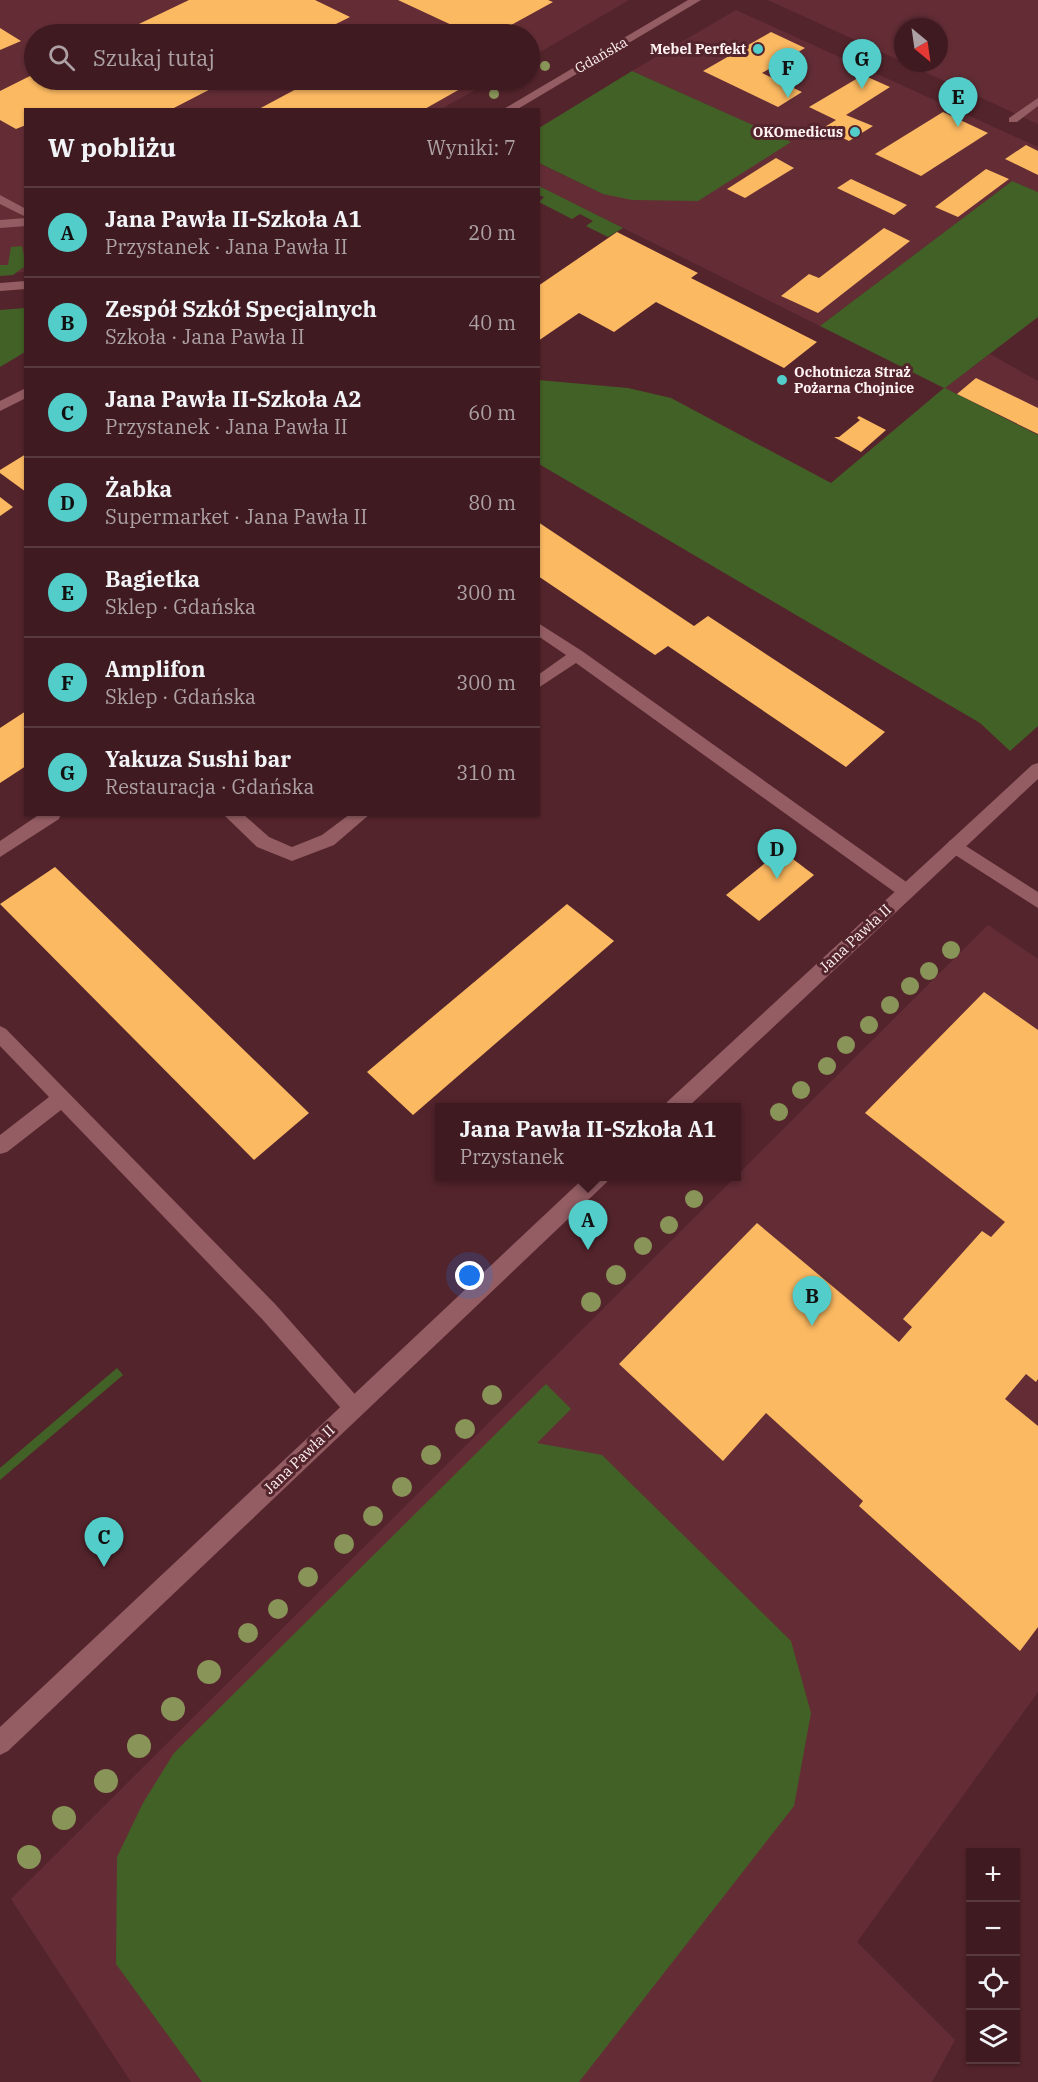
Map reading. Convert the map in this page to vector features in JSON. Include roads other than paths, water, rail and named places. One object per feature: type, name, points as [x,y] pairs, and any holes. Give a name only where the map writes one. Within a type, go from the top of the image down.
[{"type":"street","name":"Gdańska","points":[[510,108],[696,0]]},
{"type":"street","points":[[1013,120],[1038,101]]},
{"type":"street","points":[[0,199],[24,213]]},
{"type":"street","points":[[0,224],[24,222]]},
{"type":"street","points":[[0,287],[24,285]]},
{"type":"street","points":[[0,407],[24,393]]},
{"type":"street","points":[[540,629],[906,891]]},
{"type":"street","points":[[540,682],[576,655]]},
{"type":"street","name":"Jana Pawła II","points":[[678,1103],[1038,769]]},
{"type":"street","points":[[0,850],[50,816]]},
{"type":"street","points":[[233,816],[263,842],[292,854],[328,840],[359,816]]},
{"type":"street","points":[[955,846],[1038,901]]},
{"type":"street","points":[[0,1034],[269,1312],[353,1407]]},
{"type":"street","points":[[0,1146],[62,1098]]},
{"type":"street","name":"Jana Pawła II","points":[[0,1743],[595,1181]]},
{"type":"place","name":"Mebel Perfekt","points":[[758,49]]},
{"type":"place","name":"Yakuza Sushi bar","points":[[862,89]]},
{"type":"place","name":"Amplifon","points":[[788,98]]},
{"type":"place","name":"Bagietka","points":[[958,127]]},
{"type":"place","name":"OKOmedicus","points":[[855,132]]},
{"type":"place","name":"Ochotnicza Straż Pożarna Chojnice","points":[[782,380]]},
{"type":"place","name":"Żabka","points":[[777,879]]},
{"type":"place","name":"Jana Pawła II-Szkoła A1","points":[[588,1250]]},
{"type":"place","name":"Zespół Szkół Specjalnych","points":[[812,1326]]},
{"type":"place","name":"Jana Pawła II-Szkoła A2","points":[[104,1567]]}]
